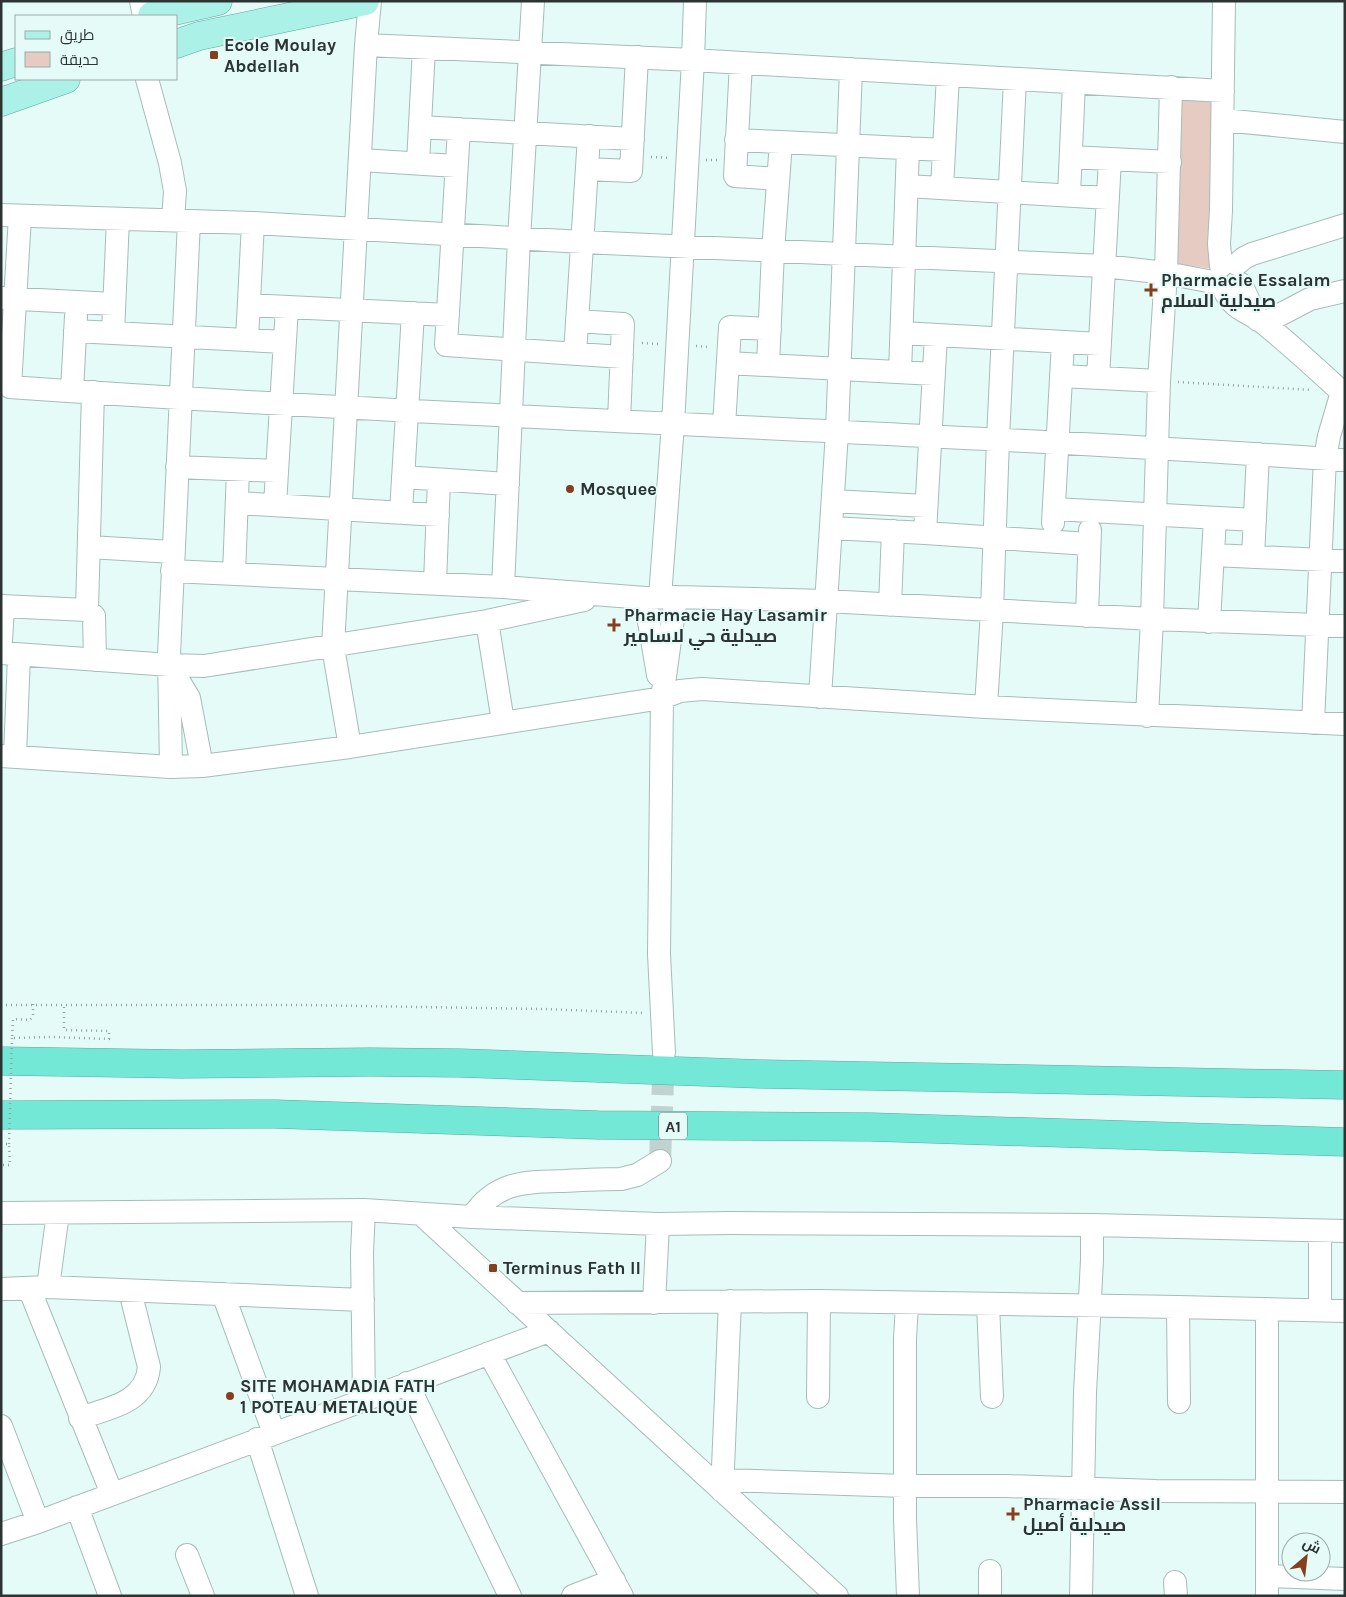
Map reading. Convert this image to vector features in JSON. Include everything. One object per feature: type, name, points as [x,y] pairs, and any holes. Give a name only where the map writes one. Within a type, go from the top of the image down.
[{"type":"highway","points":[[6,1049],[182,1064],[460,1063],[760,1074],[1345,1085]]},
{"type":"highway","name":"A1","points":[[1,1116],[275,1114],[598,1125],[871,1127],[1345,1142]]},
{"type":"main road","points":[[156,15],[218,1]]},
{"type":"main road","points":[[178,43],[199,36],[365,1]]},
{"type":"main road","points":[[1,68],[15,62]]},
{"type":"main road","points":[[1,102],[63,80]]},
{"type":"street","points":[[141,1],[144,15]]},
{"type":"street","points":[[350,746],[333,647],[370,1]]},
{"type":"street","points":[[503,586],[519,239],[533,1]]},
{"type":"street","points":[[664,1053],[659,954],[662,698],[660,597],[673,424],[695,1]]},
{"type":"street","points":[[1224,1],[1221,210],[1227,274],[1261,321],[1343,394],[1329,436],[1335,459],[1321,560],[1313,723]]},
{"type":"street","points":[[366,46],[636,57],[1223,91]]},
{"type":"street","points":[[418,163],[424,48]]},
{"type":"street","points":[[587,169],[631,171],[636,57]]},
{"type":"street","points":[[741,63],[734,176],[778,179]]},
{"type":"street","points":[[820,697],[837,432],[851,69]]},
{"type":"street","points":[[942,188],[948,75]]},
{"type":"street","points":[[986,707],[992,611],[1015,79]]},
{"type":"street","points":[[147,80],[170,163],[181,220],[183,337],[169,655],[171,767]]},
{"type":"street","points":[[1069,195],[1074,83]]},
{"type":"street","points":[[1147,716],[1152,619],[1159,381],[1175,274],[1170,162],[1172,87]]},
{"type":"street","points":[[1223,120],[1345,132]]},
{"type":"street","points":[[420,127],[632,139]]},
{"type":"street","points":[[446,345],[459,129]]},
{"type":"street","points":[[575,354],[589,136]]},
{"type":"street","points":[[736,140],[944,150]]},
{"type":"street","points":[[768,365],[773,251],[781,142]]},
{"type":"street","points":[[900,372],[908,148]]},
{"type":"street","points":[[1071,157],[1170,162]]},
{"type":"street","points":[[1098,378],[1110,159]]},
{"type":"street","points":[[360,160],[456,166]]},
{"type":"street","points":[[906,186],[1108,198]]},
{"type":"street","points":[[1335,459],[1057,442],[281,404],[10,386],[8,299],[10,216],[253,223],[519,239],[1104,266],[1175,274],[1227,274],[1244,258],[1252,254],[1345,225]]},
{"type":"street","points":[[113,333],[118,219]]},
{"type":"street","points":[[247,340],[253,223]]},
{"type":"street","points":[[1261,321],[1310,300],[1345,291]]},
{"type":"street","points":[[8,299],[114,304]]},
{"type":"street","points":[[77,302],[75,331],[82,392],[89,547],[88,610]]},
{"type":"street","points":[[249,305],[448,315]]},
{"type":"street","points":[[275,505],[287,307]]},
{"type":"street","points":[[401,512],[413,313]]},
{"type":"street","points":[[578,321],[624,324],[619,421]]},
{"type":"street","points":[[724,426],[730,327],[770,329]]},
{"type":"street","points":[[75,331],[285,342]]},
{"type":"street","points":[[902,333],[1100,344]]},
{"type":"street","points":[[925,533],[936,335]]},
{"type":"street","points":[[1052,542],[1063,342]]},
{"type":"street","points":[[411,344],[622,356]]},
{"type":"street","points":[[728,362],[934,374]]},
{"type":"street","points":[[1061,376],[1159,381]]},
{"type":"street","points":[[1253,557],[1258,454]]},
{"type":"street","points":[[177,467],[277,471]]},
{"type":"street","points":[[234,574],[238,470]]},
{"type":"street","points":[[403,477],[508,484]]},
{"type":"street","points":[[436,583],[439,480]]},
{"type":"street","points":[[833,501],[926,506]]},
{"type":"street","points":[[237,503],[438,515]]},
{"type":"street","points":[[1054,510],[1255,520]]},
{"type":"street","points":[[1087,616],[1092,512]]},
{"type":"street","points":[[1209,622],[1215,518]]},
{"type":"street","points":[[831,528],[1089,544]]},
{"type":"street","points":[[890,605],[893,532]]},
{"type":"street","points":[[89,547],[234,574],[503,586],[608,595],[826,601],[1209,622],[1345,626]]},
{"type":"street","points":[[1212,555],[1345,561]]},
{"type":"street","points":[[608,595],[487,621],[204,666],[170,666],[10,654],[8,756],[171,767],[202,766],[350,746],[662,698],[680,691],[702,689],[1147,716],[1345,724]]},
{"type":"street","points":[[660,597],[662,698]]},
{"type":"street","points":[[1,641],[2,606],[88,610],[94,616],[95,660]]},
{"type":"street","points":[[487,621],[503,722]]},
{"type":"street","points":[[170,666],[189,698],[202,766]]},
{"type":"street","points":[[472,1217],[491,1196],[522,1182],[621,1178],[645,1172],[660,1161]]},
{"type":"street","points":[[364,1210],[362,1252],[364,1399]]},
{"type":"street","points":[[1,1213],[364,1210],[472,1217],[658,1224],[1092,1225],[1345,1231]]},
{"type":"street","points":[[58,1213],[38,1288],[80,1418],[112,1494]]},
{"type":"street","points":[[420,1214],[722,1486],[836,1596]]},
{"type":"street","points":[[654,1303],[658,1224]]},
{"type":"street","points":[[1081,1596],[1092,1225]]},
{"type":"street","points":[[1320,1231],[1320,1310]]},
{"type":"street","points":[[1,1289],[38,1288],[364,1300]]},
{"type":"street","points":[[80,1418],[120,1404],[137,1395],[148,1377],[149,1367],[130,1291]]},
{"type":"street","points":[[223,1294],[265,1436],[304,1595]]},
{"type":"street","points":[[517,1303],[730,1301],[1178,1306],[1345,1311]]},
{"type":"street","points":[[722,1486],[730,1301]]},
{"type":"street","points":[[818,1397],[819,1302]]},
{"type":"street","points":[[908,1304],[905,1339],[905,1486],[908,1596]]},
{"type":"street","points":[[988,1305],[992,1397]]},
{"type":"street","points":[[1178,1306],[1178,1402]]},
{"type":"street","points":[[1267,1309],[1267,1586],[1345,1579]]},
{"type":"street","points":[[1,1534],[38,1522],[549,1331]]},
{"type":"street","points":[[489,1353],[618,1588],[573,1596]]},
{"type":"street","points":[[407,1383],[510,1596]]},
{"type":"street","points":[[1,1426],[38,1522]]},
{"type":"street","points":[[722,1486],[905,1486],[1345,1492]]},
{"type":"street","points":[[78,1507],[110,1596]]},
{"type":"street","points":[[187,1554],[203,1596]]},
{"type":"street","points":[[990,1572],[990,1596]]},
{"type":"path","points":[[1159,381],[1343,394]]},
{"type":"path","points":[[1,1165],[10,1165],[6,1049],[13,1019],[30,1020],[33,1016],[33,1004]]},
{"type":"path","points":[[1,1005],[311,1005],[533,1009],[661,1014]]},
{"type":"path","points":[[6,1049],[52,1037],[109,1040],[109,1032],[64,1030],[64,1005]]},
{"type":"path","points":[[1,1144],[9,1144]]},
{"type":"green space","points":[[1176,98],[1215,101],[1222,270],[1168,263]]},
{"type":"tunnel","points":[[660,1161],[664,1054]]},
{"type":"place","name":"Ecole Moulay Abdellah","points":[[214,55]]},
{"type":"place","name":"Pharmacie Essalam صيدلية السلام","points":[[1151,290]]},
{"type":"place","name":"Mosquee","points":[[570,489]]},
{"type":"place","name":"Pharmacie Hay Lasamir صيدلية حي لاسامير","points":[[614,625]]},
{"type":"place","name":"Terminus Fath II","points":[[493,1268]]},
{"type":"place","name":"SITE MOHAMADIA FATH 1 POTEAU METALIQUE","points":[[230,1396]]},
{"type":"place","name":"Pharmacie Assil صيدلية أصيل","points":[[1013,1514]]}]
